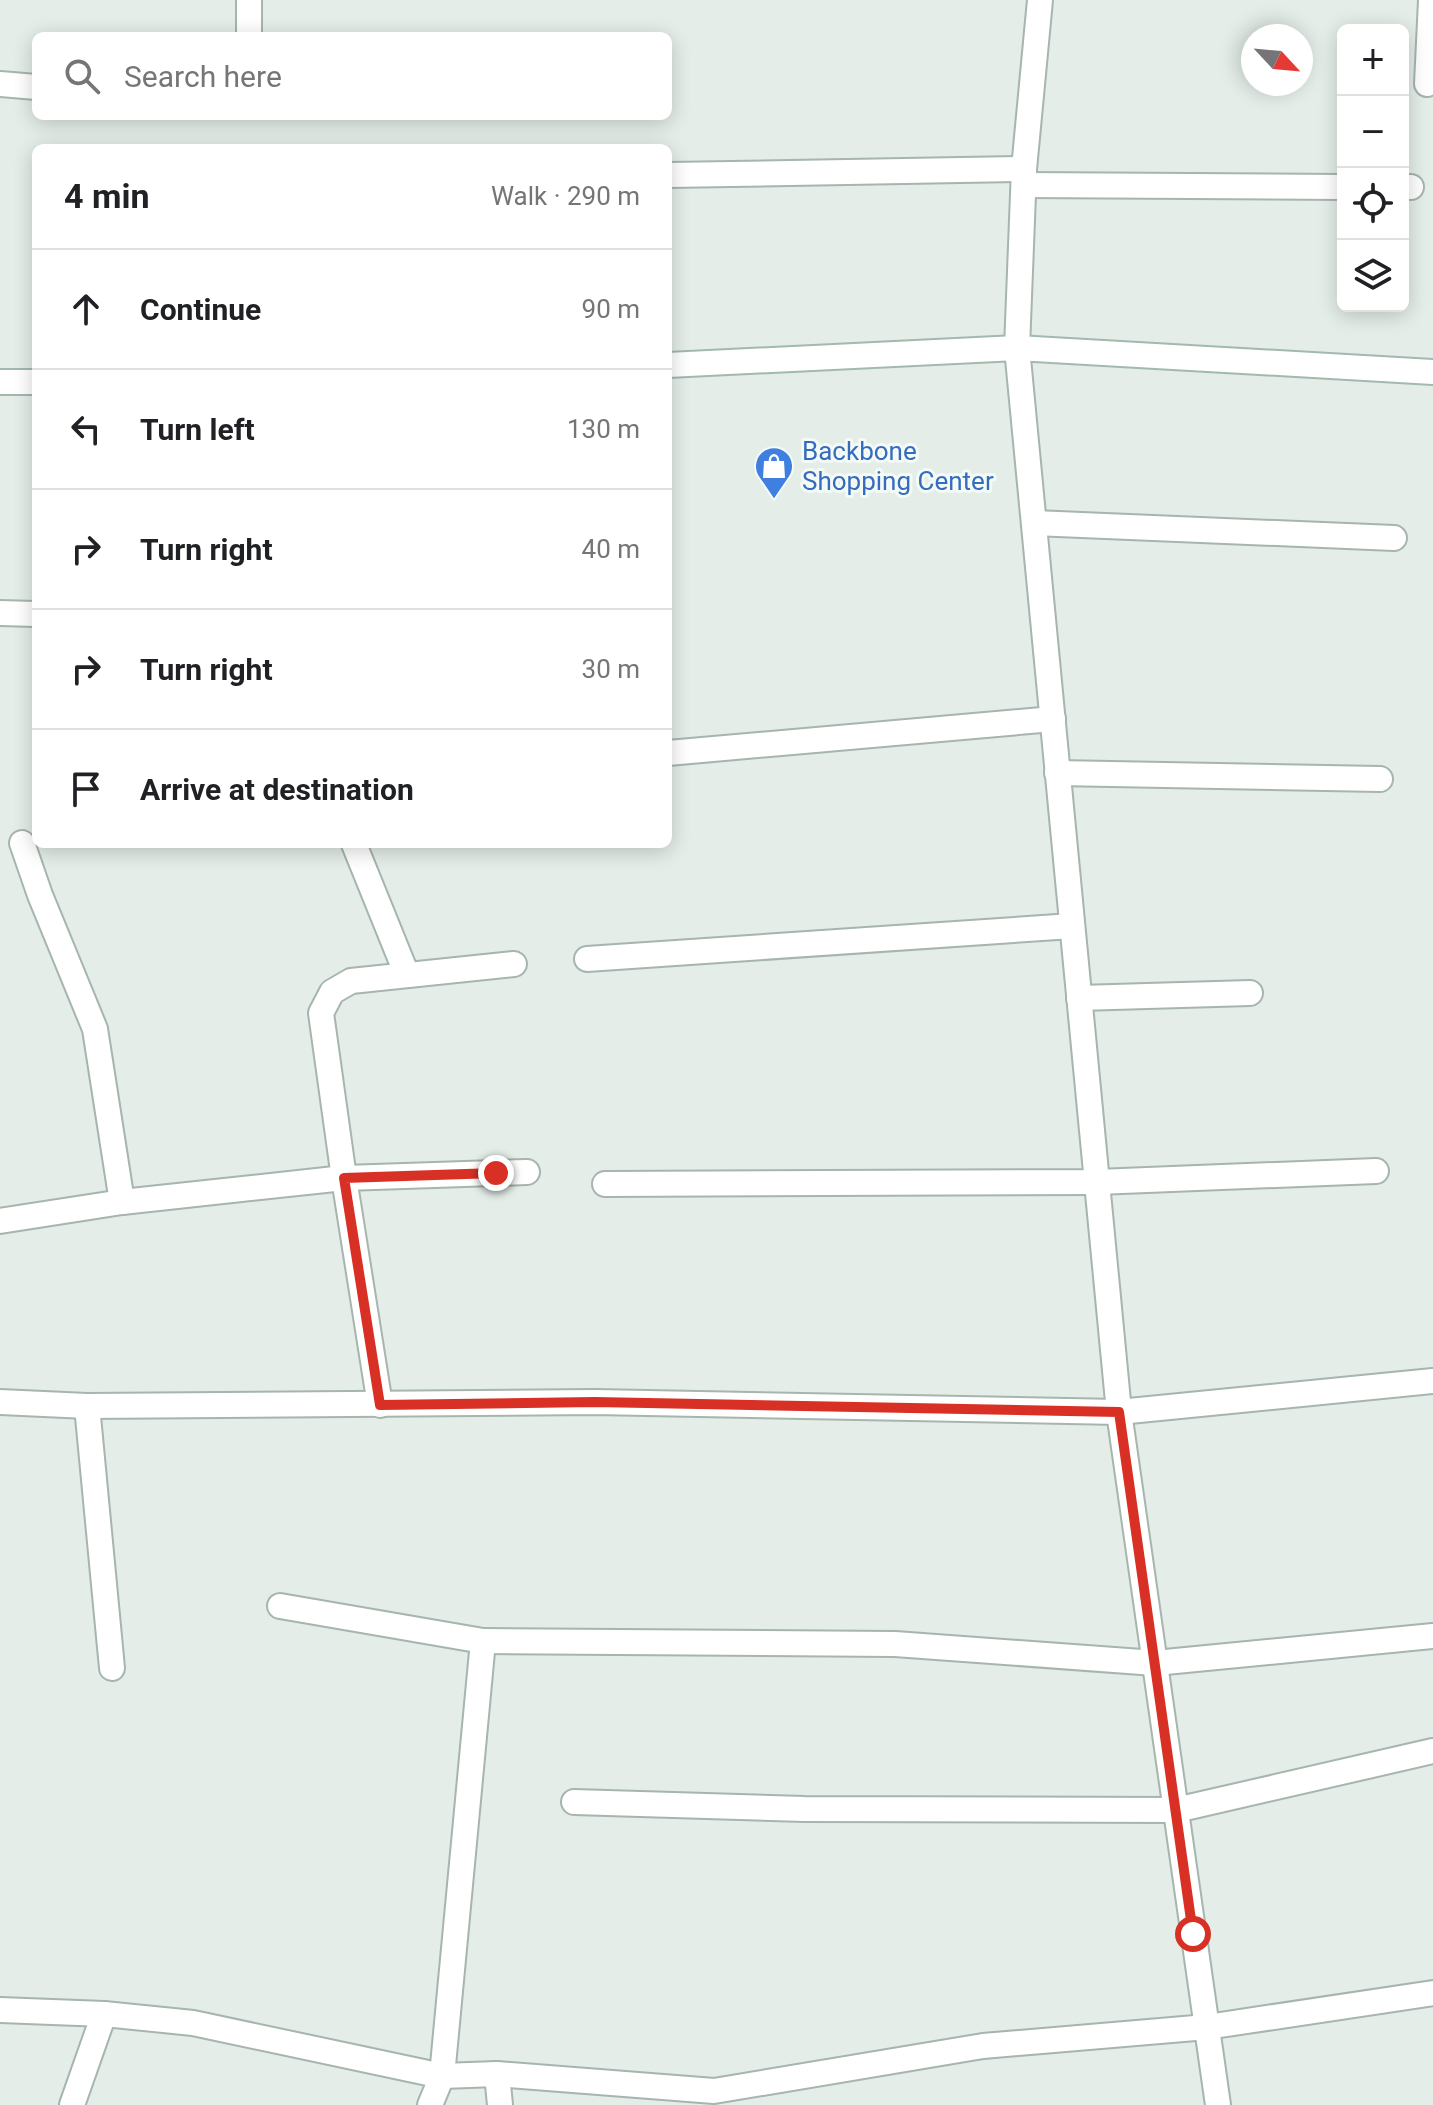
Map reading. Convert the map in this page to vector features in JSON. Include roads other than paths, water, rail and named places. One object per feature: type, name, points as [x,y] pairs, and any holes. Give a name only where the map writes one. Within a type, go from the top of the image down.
[{"type":"street","points":[[249,0],[249,32]]},
{"type":"street","points":[[1040,0],[1024,177],[1017,348],[1119,1412],[1218,2105]]},
{"type":"street","points":[[1427,84],[1431,0]]},
{"type":"street","points":[[0,84],[32,87]]},
{"type":"street","points":[[672,175],[1024,177],[1337,187]]},
{"type":"street","points":[[672,365],[1017,348],[1433,372]]},
{"type":"street","points":[[0,382],[32,382]]},
{"type":"street","points":[[1034,523],[1394,538]]},
{"type":"street","points":[[0,613],[32,614]]},
{"type":"street","points":[[672,753],[1053,719]]},
{"type":"street","points":[[1057,773],[1380,779]]},
{"type":"street","points":[[19,844],[95,1029],[122,1202]]},
{"type":"street","points":[[356,848],[407,975]]},
{"type":"street","points":[[587,959],[1072,926]]},
{"type":"street","points":[[380,1405],[321,1013],[332,992],[351,981],[514,964]]},
{"type":"street","points":[[1079,998],[1250,993]]},
{"type":"street","points":[[605,1184],[1097,1182],[1376,1171]]},
{"type":"street","points":[[0,1221],[122,1202],[344,1178],[527,1172]]},
{"type":"street","points":[[0,1402],[87,1406],[595,1402],[1119,1412],[1433,1381]]},
{"type":"street","points":[[87,1406],[112,1668]]},
{"type":"street","points":[[280,1606],[483,1641],[895,1644],[1155,1663],[1433,1636]]},
{"type":"street","points":[[430,2105],[442,2076],[483,1641]]},
{"type":"street","points":[[574,1802],[804,1809],[1176,1810],[1433,1751]]},
{"type":"street","points":[[0,2010],[104,2014],[193,2023],[442,2076],[497,2074],[715,2098],[983,2046],[1207,2027],[1433,1993]]},
{"type":"street","points":[[72,2105],[104,2014]]},
{"type":"street","points":[[497,2074],[500,2105]]},
{"type":"place","name":"Backbone Shopping Center","points":[[774,500]]}]
